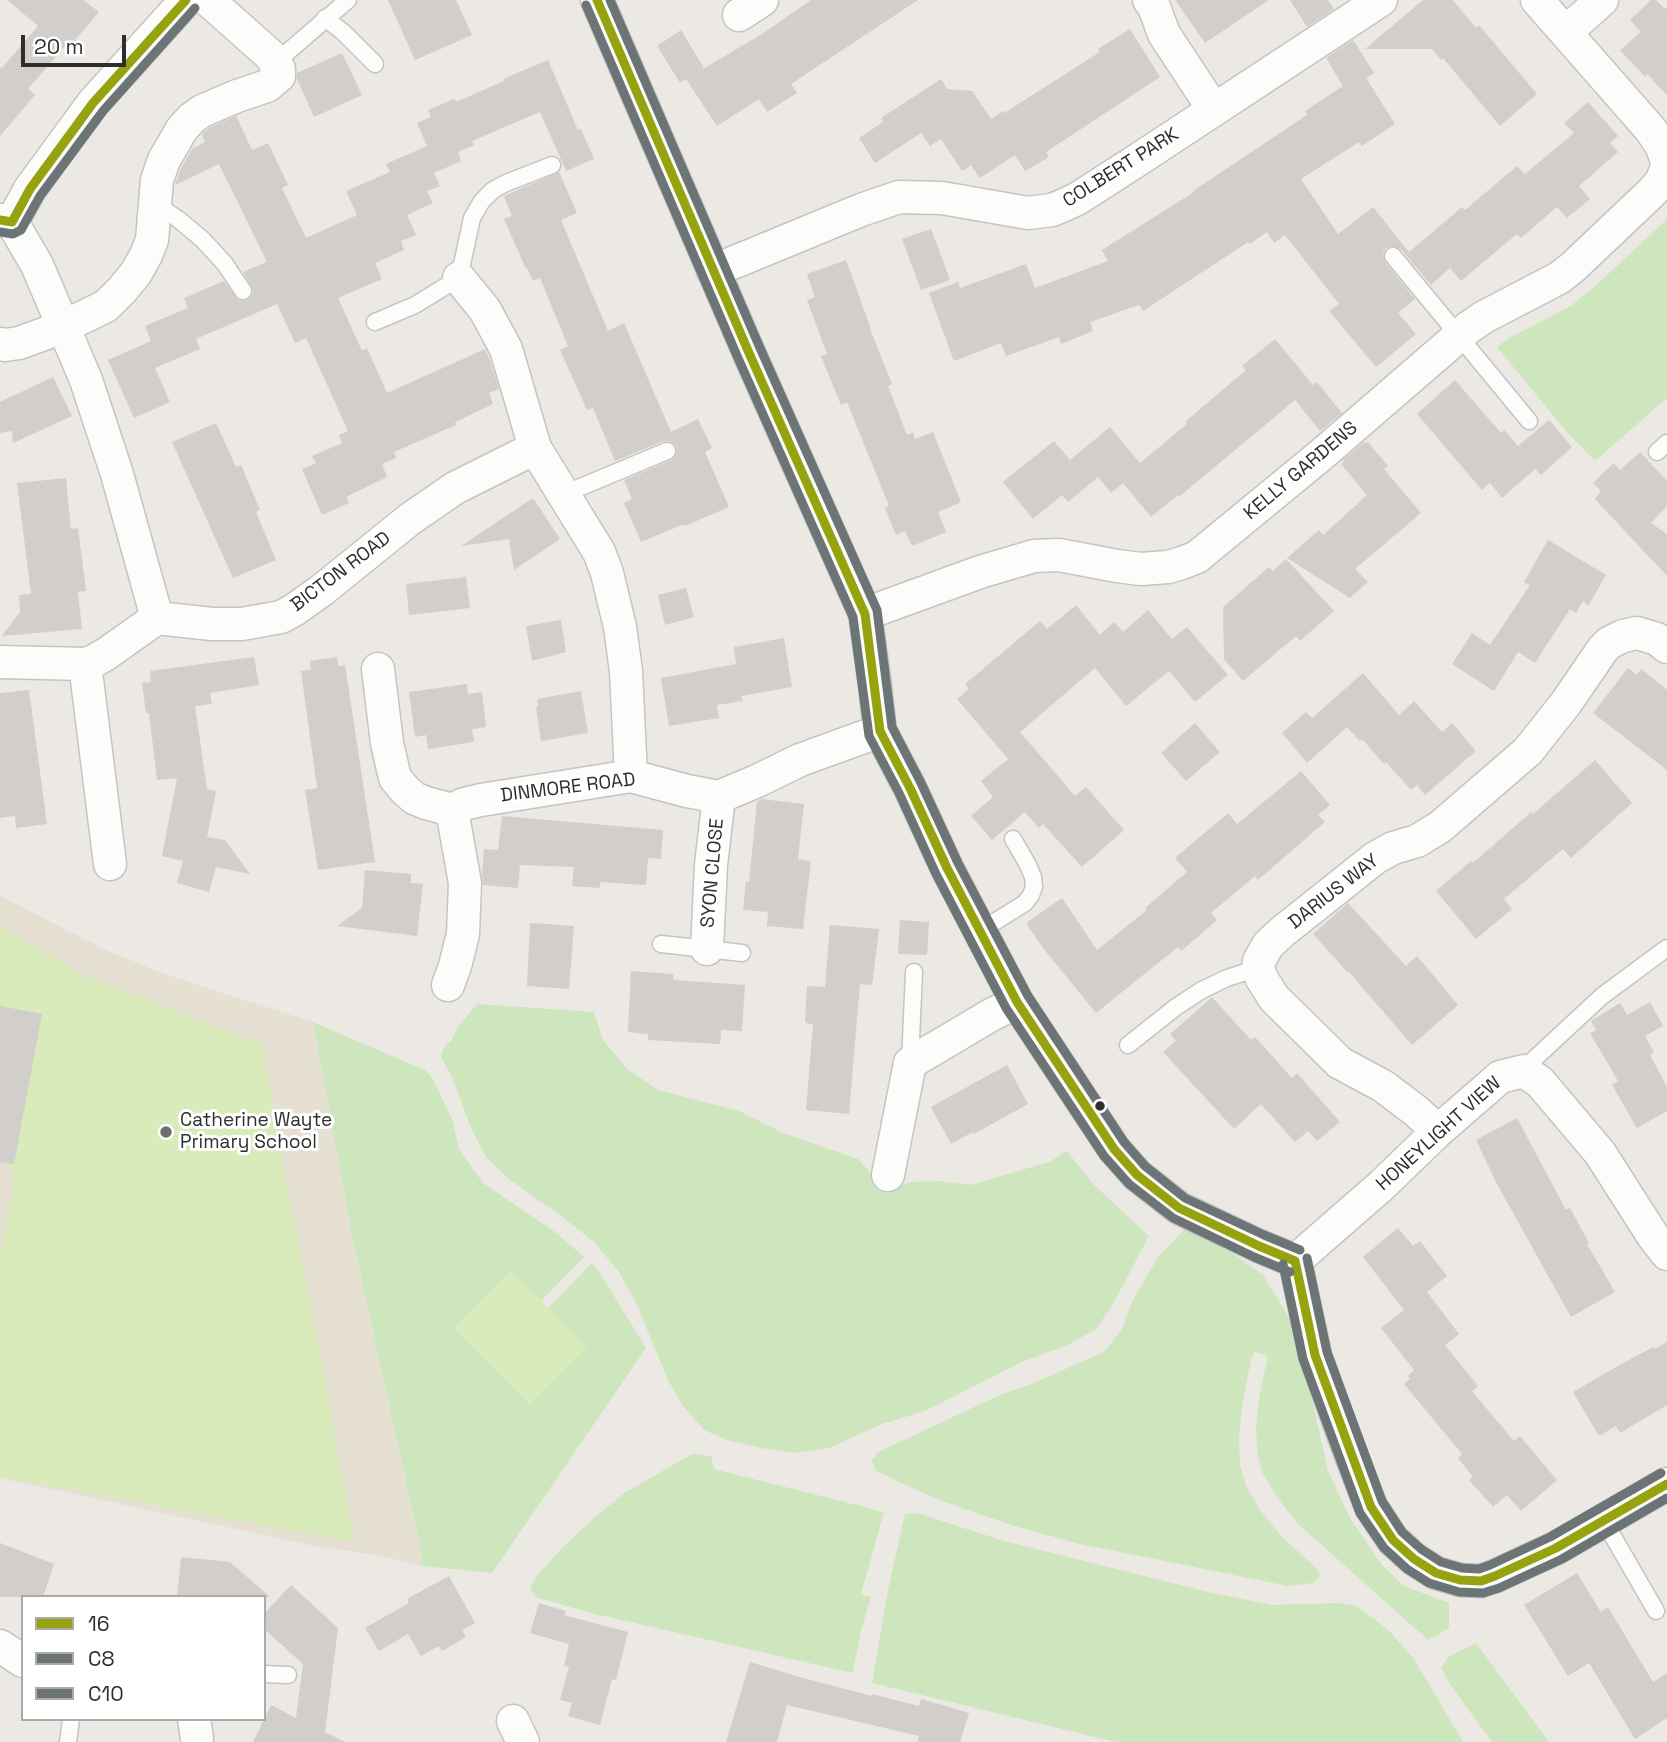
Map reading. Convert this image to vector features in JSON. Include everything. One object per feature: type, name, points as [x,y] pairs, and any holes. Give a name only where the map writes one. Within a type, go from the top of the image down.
[{"type":"street","points":[[0,662],[85,664],[106,654],[158,618],[117,474],[86,380],[37,265],[6,221],[93,103],[186,0]]},
{"type":"street","points":[[0,344],[19,343],[64,327],[106,306],[136,273],[146,255],[152,240],[158,180],[164,160],[182,130],[202,111],[267,86],[279,76],[276,62],[270,55],[208,0]]},
{"type":"street","points":[[597,0],[797,464],[865,614],[880,732],[980,931],[1017,1002],[1114,1149],[1137,1175],[1179,1208],[1295,1261],[1315,1355],[1371,1507],[1393,1540],[1413,1559],[1436,1573],[1460,1580],[1481,1581],[1523,1565],[1667,1484]]},
{"type":"street","points":[[1149,0],[1164,34],[1213,110]]},
{"type":"street","name":"COLBERT PARK","points":[[713,271],[860,209],[899,197],[942,198],[1028,213],[1052,210],[1088,192],[1381,0]]},
{"type":"street","points":[[1537,0],[1651,130],[1667,161]]},
{"type":"street","points":[[1566,32],[1602,0]]},
{"type":"street","name":"KELLY GARDENS","points":[[865,614],[979,572],[1034,556],[1059,555],[1141,569],[1168,567],[1196,557],[1311,463],[1458,336],[1484,317],[1547,285],[1573,267],[1650,194],[1661,182],[1667,167]]},
{"type":"street","points":[[459,278],[485,310],[506,349],[535,448],[599,552],[614,598],[626,671],[631,776]]},
{"type":"street","name":"BICTON ROAD","points":[[158,618],[212,624],[242,624],[281,617],[322,590],[410,519],[455,488],[535,448]]},
{"type":"street","name":"DARIUS WAY","points":[[1258,968],[1268,945],[1282,932],[1375,858],[1393,848],[1417,841],[1440,827],[1528,751],[1609,643],[1623,636],[1637,634],[1657,639],[1667,647]]},
{"type":"street","points":[[85,664],[110,864]]},
{"type":"street","points":[[378,669],[387,743],[395,778],[414,797],[452,810],[465,883],[463,934],[448,985]]},
{"type":"street","points":[[719,797],[800,760],[880,732]]},
{"type":"street","name":"DINMORE ROAD","points":[[452,810],[481,800],[631,776],[719,797]]},
{"type":"street","name":"SYON CLOSE","points":[[707,949],[711,866],[719,797]]},
{"type":"street","points":[[1258,968],[1274,998],[1340,1063],[1383,1086],[1438,1131]]},
{"type":"street","points":[[888,1175],[910,1063],[1017,1002]]},
{"type":"street","name":"HONEYLIGHT VIEW","points":[[1295,1261],[1500,1077],[1524,1071],[1540,1082],[1600,1153],[1662,1240]]},
{"type":"street","points":[[0,1646],[21,1660]]},
{"type":"lane","points":[[276,62],[348,0]]},
{"type":"lane","points":[[326,18],[375,64]]},
{"type":"lane","points":[[375,323],[415,305],[459,278],[472,218],[482,201],[493,190],[506,183],[552,165]]},
{"type":"lane","points":[[156,204],[203,240],[225,264],[243,291]]},
{"type":"lane","points":[[1393,256],[1529,421]]},
{"type":"lane","points":[[564,494],[667,451]]},
{"type":"lane","points":[[980,931],[1025,903],[1034,887],[1028,865],[1013,839]]},
{"type":"lane","points":[[661,944],[742,953]]},
{"type":"lane","points":[[1524,1071],[1602,996],[1667,948]]},
{"type":"lane","points":[[1128,1045],[1202,990],[1258,968]]},
{"type":"lane","points":[[910,1063],[914,972]]},
{"type":"lane","points":[[1604,1521],[1656,1611]]},
{"type":"lane","points":[[266,1674],[288,1675]]},
{"type":"lane","points":[[68,1742],[71,1721]]},
{"type":"shaded area","name":"Catherine Wayte Primary School","points":[[0,896],[108,951],[165,974],[313,1022],[353,1241],[421,1550],[421,1566],[376,1555],[314,1546],[0,1478]]},
{"type":"green space","points":[[1667,219],[1667,398],[1595,461],[1565,430],[1497,347],[1571,306]]},
{"type":"green space","name":"Catherine Wayte Primary School","points":[[0,925],[84,976],[261,1044],[355,1542],[0,1477],[0,1260],[15,1176],[0,1154]]},
{"type":"green space","points":[[477,1004],[594,1012],[603,1040],[627,1069],[658,1090],[739,1111],[783,1133],[858,1159],[878,1182],[897,1188],[910,1182],[940,1181],[970,1185],[1049,1162],[1067,1151],[1094,1185],[1149,1236],[1113,1304],[1096,1329],[1070,1344],[1022,1362],[925,1411],[882,1424],[829,1448],[793,1453],[727,1440],[704,1430],[683,1406],[669,1382],[636,1303],[619,1272],[594,1242],[509,1179],[486,1157],[441,1057],[456,1029]]},
{"type":"green space","points":[[313,1022],[425,1070],[433,1079],[452,1119],[459,1149],[483,1183],[555,1232],[584,1257],[541,1301],[511,1271],[454,1327],[529,1404],[586,1347],[548,1308],[592,1263],[646,1348],[492,1573],[421,1566],[421,1550],[353,1241]]},
{"type":"green space","points":[[1185,1229],[1192,1230],[1232,1253],[1263,1275],[1291,1321],[1304,1364],[1328,1471],[1350,1518],[1382,1565],[1404,1586],[1449,1603],[1449,1628],[1428,1640],[1297,1523],[1277,1497],[1262,1472],[1257,1453],[1259,1398],[1268,1356],[1254,1352],[1243,1400],[1239,1434],[1240,1465],[1246,1486],[1260,1510],[1281,1536],[1315,1567],[1320,1575],[1313,1583],[1288,1586],[1080,1544],[944,1502],[875,1470],[872,1460],[878,1452],[1000,1395],[1104,1352],[1122,1329],[1132,1302],[1158,1257]]},
{"type":"green space","points":[[511,1271],[587,1347],[529,1404],[454,1327]]},
{"type":"green space","points":[[692,1454],[711,1456],[714,1469],[884,1512],[861,1594],[871,1597],[860,1634],[853,1673],[591,1613],[536,1597],[530,1589],[536,1577],[561,1549],[596,1516],[626,1492]]},
{"type":"green space","points":[[917,1513],[1004,1541],[1208,1592],[1271,1605],[1339,1603],[1356,1606],[1391,1633],[1414,1659],[1463,1742],[1116,1742],[872,1683],[905,1514]]},
{"type":"green space","points":[[1476,1643],[1549,1742],[1492,1742],[1441,1668],[1448,1657]]},
{"type":"building","points":[[7,0],[83,0],[99,12],[67,50],[64,47],[28,89],[35,95],[0,136],[0,67],[2,68],[38,26]]},
{"type":"building","points":[[388,0],[456,0],[472,35],[415,60]]},
{"type":"building","points":[[811,0],[918,0],[791,84],[797,93],[767,112],[759,99],[717,126],[686,79],[762,34]]},
{"type":"building","points":[[1175,0],[1269,0],[1205,43]]},
{"type":"building","points":[[1290,0],[1328,0],[1334,9],[1307,27]]},
{"type":"building","points":[[1423,0],[1453,0],[1476,28],[1479,25],[1537,94],[1500,126],[1443,58],[1441,60],[1432,49],[1365,49]]},
{"type":"building","points":[[1651,0],[1656,0],[1665,9],[1667,7],[1667,95],[1647,74],[1645,77],[1620,50],[1641,32],[1630,20]]},
{"type":"building","points":[[1130,29],[1160,77],[1046,152],[1049,157],[1025,171],[1015,155],[980,178],[971,165],[962,171],[941,139],[930,146],[921,133],[875,163],[859,138],[883,122],[881,118],[941,79],[947,89],[972,91],[991,119],[1100,52],[1098,49]]},
{"type":"building","points":[[681,30],[704,68],[680,83],[657,46]]},
{"type":"building","points":[[1353,40],[1374,73],[1366,78],[1395,124],[1362,146],[1359,142],[1301,179],[1338,234],[1373,207],[1409,252],[1462,207],[1465,210],[1517,166],[1525,174],[1574,133],[1564,123],[1588,102],[1618,136],[1610,143],[1618,152],[1579,186],[1590,199],[1567,218],[1557,207],[1521,238],[1517,234],[1461,281],[1450,268],[1431,285],[1401,249],[1392,246],[1386,248],[1383,253],[1385,262],[1415,299],[1398,313],[1416,334],[1376,367],[1329,311],[1339,304],[1285,235],[1274,243],[1267,232],[1143,311],[1139,305],[1090,322],[1093,331],[1061,344],[1059,337],[1006,356],[1001,343],[954,361],[929,293],[958,282],[960,288],[1026,264],[1035,288],[1108,261],[1102,250],[1194,192],[1307,115],[1305,111],[1343,86],[1326,58]]},
{"type":"building","points":[[342,53],[362,95],[314,117],[297,79],[297,73]]},
{"type":"building","points":[[548,60],[578,130],[581,129],[594,159],[566,171],[540,112],[472,141],[474,145],[458,152],[461,161],[434,173],[440,186],[427,191],[433,203],[407,215],[416,235],[401,241],[404,250],[375,263],[382,279],[338,298],[362,351],[367,348],[387,393],[485,349],[499,389],[489,393],[493,404],[455,422],[456,425],[394,452],[396,458],[382,464],[387,477],[346,497],[349,503],[322,515],[302,469],[316,463],[312,456],[342,443],[339,435],[348,431],[306,338],[295,343],[277,304],[196,339],[200,349],[155,368],[170,402],[134,418],[108,360],[151,341],[145,326],[188,308],[184,298],[224,281],[238,300],[248,300],[253,290],[243,272],[267,262],[219,164],[175,185],[192,149],[205,142],[202,135],[204,132],[236,116],[252,150],[268,143],[288,185],[282,188],[306,238],[357,215],[346,191],[390,172],[386,164],[427,146],[417,123],[431,117],[428,110],[454,99],[456,102]]},
{"type":"building","points":[[559,172],[577,213],[561,220],[608,331],[624,323],[671,432],[698,419],[712,448],[705,452],[729,507],[641,542],[624,503],[632,499],[624,480],[672,460],[677,453],[676,446],[664,441],[615,461],[593,408],[587,410],[560,350],[568,346],[540,278],[533,281],[504,219],[512,216],[504,196]]},
{"type":"building","points":[[931,229],[950,280],[921,290],[902,239]]},
{"type":"building","points":[[846,260],[892,384],[888,386],[907,435],[913,432],[915,439],[933,432],[961,502],[938,512],[946,532],[912,546],[905,531],[896,535],[885,508],[889,506],[847,402],[841,405],[821,356],[827,354],[807,300],[815,297],[807,274]]},
{"type":"building","points":[[1275,339],[1313,385],[1307,390],[1317,382],[1342,413],[1320,431],[1295,400],[1151,517],[1123,483],[1111,493],[1098,477],[1068,502],[1062,495],[1033,519],[1003,482],[1054,441],[1070,460],[1110,427],[1140,463],[1246,370],[1242,366]]},
{"type":"building","points":[[53,377],[72,416],[13,443],[12,431],[0,433],[0,402]]},
{"type":"building","points":[[1455,380],[1501,433],[1504,430],[1518,446],[1549,420],[1572,447],[1541,475],[1535,469],[1502,498],[1490,483],[1482,490],[1417,414]]},
{"type":"building","points":[[216,423],[236,467],[241,465],[260,510],[256,512],[276,560],[233,578],[172,442]]},
{"type":"building","points":[[1364,442],[1368,442],[1388,466],[1384,469],[1421,513],[1355,569],[1368,582],[1350,598],[1287,558],[1319,530],[1323,535],[1367,495],[1341,464]]},
{"type":"building","points":[[1640,452],[1667,481],[1667,506],[1651,523],[1667,534],[1667,576],[1595,499],[1601,491],[1593,483],[1614,463],[1620,470]]},
{"type":"building","points":[[66,478],[71,529],[78,528],[86,591],[78,592],[82,629],[2,636],[20,612],[19,595],[31,594],[17,483]]},
{"type":"building","points":[[533,498],[560,539],[514,570],[509,539],[461,546]]},
{"type":"building","points":[[1548,540],[1606,575],[1588,606],[1583,601],[1576,613],[1570,609],[1535,663],[1518,652],[1494,691],[1452,664],[1472,633],[1490,645],[1530,585],[1524,582]]},
{"type":"building","points":[[1286,559],[1334,611],[1300,641],[1296,636],[1243,681],[1224,659],[1223,607],[1269,567],[1273,571]]},
{"type":"building","points":[[466,577],[470,608],[409,615],[406,584]]},
{"type":"building","points":[[686,588],[694,617],[665,625],[658,595]]},
{"type":"building","points":[[1076,605],[1100,635],[1114,622],[1123,632],[1148,610],[1172,639],[1187,627],[1228,675],[1195,702],[1169,671],[1126,706],[1095,668],[1020,732],[1075,796],[1086,787],[1124,830],[1082,867],[1043,824],[1039,828],[1025,812],[992,840],[971,816],[993,797],[981,781],[1008,759],[957,699],[969,689],[965,684],[1040,621],[1047,629]]},
{"type":"building","points":[[561,620],[566,652],[532,661],[526,626]]},
{"type":"building","points":[[784,638],[792,687],[741,696],[743,701],[717,705],[719,718],[669,726],[661,678],[736,664],[734,647]]},
{"type":"building","points":[[254,657],[259,685],[210,693],[212,704],[195,706],[207,789],[216,791],[207,837],[225,840],[250,874],[216,867],[209,892],[177,883],[183,861],[162,856],[177,778],[157,780],[149,713],[146,713],[142,683],[151,682],[150,671]]},
{"type":"building","points":[[337,657],[338,666],[345,665],[375,862],[318,870],[305,790],[317,788],[301,671],[311,670],[310,661]]},
{"type":"building","points":[[1628,668],[1637,675],[1641,669],[1667,690],[1667,770],[1593,713]]},
{"type":"building","points":[[1363,673],[1399,715],[1414,701],[1442,732],[1452,723],[1476,751],[1425,795],[1417,785],[1411,790],[1386,762],[1384,764],[1362,739],[1360,741],[1347,727],[1307,763],[1282,733],[1306,712],[1312,718]]},
{"type":"building","points":[[467,684],[468,694],[482,692],[486,727],[472,729],[474,742],[428,749],[426,735],[415,737],[409,692]]},
{"type":"building","points":[[29,690],[47,824],[16,828],[15,816],[0,818],[0,693]]},
{"type":"building","points":[[581,691],[588,733],[541,741],[537,699]]},
{"type":"building","points":[[1195,723],[1220,752],[1186,781],[1161,753]]},
{"type":"building","points":[[1595,760],[1632,803],[1571,858],[1563,849],[1504,899],[1512,909],[1476,939],[1436,891],[1471,861],[1473,863],[1531,812],[1533,814]]},
{"type":"building","points":[[1301,771],[1330,805],[1318,815],[1325,822],[1258,880],[1255,876],[1211,913],[1217,920],[1181,951],[1178,947],[1096,1013],[1026,923],[1062,898],[1097,950],[1147,910],[1145,908],[1187,872],[1175,858],[1228,813],[1237,824]]},
{"type":"building","points":[[762,799],[804,804],[798,859],[811,861],[803,929],[767,926],[768,912],[743,910],[746,881],[749,882],[757,801]]},
{"type":"building","points":[[502,816],[663,830],[661,859],[648,858],[646,885],[600,882],[600,888],[572,886],[574,867],[520,865],[518,888],[483,885],[484,849],[498,850]]},
{"type":"building","points":[[365,870],[411,874],[411,883],[423,884],[417,936],[337,926],[362,908]]},
{"type":"building","points":[[1348,903],[1406,966],[1417,956],[1458,1005],[1412,1045],[1313,934]]},
{"type":"building","points":[[900,920],[929,922],[927,955],[898,954]]},
{"type":"building","points":[[530,923],[574,926],[569,989],[527,986]]},
{"type":"building","points":[[830,925],[879,929],[872,985],[860,984],[849,1114],[806,1110],[813,1024],[805,1023],[807,986],[825,987]]},
{"type":"building","points":[[631,971],[673,974],[673,980],[745,985],[742,1031],[721,1030],[720,1044],[648,1040],[648,1034],[628,1032]]},
{"type":"building","points":[[1212,997],[1251,1040],[1255,1037],[1292,1078],[1297,1073],[1340,1122],[1317,1141],[1308,1131],[1295,1142],[1261,1104],[1234,1129],[1163,1052],[1176,1041],[1170,1034]]},
{"type":"building","points":[[1650,1002],[1663,1026],[1645,1036],[1654,1052],[1650,1055],[1667,1087],[1667,1111],[1637,1128],[1612,1085],[1618,1081],[1590,1033],[1596,1030],[1591,1021],[1620,1003],[1627,1015]]},
{"type":"building","points":[[0,1006],[42,1014],[14,1164],[0,1162]]},
{"type":"building","points":[[1007,1065],[1028,1104],[951,1144],[931,1107]]},
{"type":"building","points":[[1517,1118],[1566,1210],[1570,1208],[1615,1292],[1571,1317],[1496,1182],[1476,1140]]},
{"type":"building","points":[[1398,1228],[1413,1246],[1420,1241],[1447,1276],[1427,1292],[1459,1334],[1445,1345],[1478,1386],[1472,1391],[1514,1441],[1520,1436],[1557,1480],[1521,1511],[1507,1495],[1493,1507],[1469,1480],[1473,1477],[1458,1458],[1462,1454],[1404,1384],[1414,1370],[1381,1328],[1404,1310],[1363,1257]]},
{"type":"building","points":[[1667,1342],[1667,1405],[1620,1433],[1616,1426],[1599,1436],[1573,1392],[1623,1363]]},
{"type":"building","points":[[0,1543],[54,1564],[44,1595],[0,1597]]},
{"type":"building","points":[[181,1557],[230,1562],[270,1597],[266,1595],[177,1595]]},
{"type":"building","points":[[1577,1573],[1601,1612],[1608,1607],[1653,1682],[1667,1673],[1667,1718],[1635,1739],[1589,1663],[1568,1676],[1524,1605]]},
{"type":"building","points":[[449,1576],[475,1623],[462,1630],[466,1637],[442,1651],[439,1646],[421,1656],[408,1634],[379,1651],[365,1628],[409,1603],[407,1599]]},
{"type":"building","points":[[291,1585],[338,1628],[325,1732],[345,1742],[253,1742],[263,1721],[266,1721],[271,1705],[296,1718],[303,1664],[266,1631],[266,1612]]},
{"type":"building","points":[[539,1603],[566,1611],[564,1615],[628,1632],[616,1680],[612,1679],[600,1725],[568,1716],[572,1703],[560,1700],[569,1667],[564,1666],[569,1644],[530,1633]]},
{"type":"building","points":[[750,1662],[872,1696],[919,1706],[921,1699],[969,1713],[960,1742],[917,1742],[919,1736],[787,1705],[777,1742],[726,1742]]},
{"type":"transit line","name":"16","points":[[0,220],[12,222],[30,189],[93,103],[186,0]]},
{"type":"transit line","name":"16","points":[[597,0],[865,614],[880,731],[1017,1002],[1114,1149],[1137,1175],[1179,1208],[1295,1261]]},
{"type":"transit line","name":"C10","points":[[610,0],[760,348],[877,610],[892,727],[958,863],[1028,996],[1124,1142],[1145,1166],[1185,1198],[1300,1250]]},
{"type":"transit line","name":"C8","points":[[586,5],[853,617],[869,736],[936,874],[1006,1008],[1104,1156],[1129,1184],[1173,1218],[1290,1272]]},
{"type":"transit line","name":"C8","points":[[0,232],[13,234],[21,230],[40,196],[103,111],[195,8]]},
{"type":"transit line","name":"C10","points":[[1307,1258],[1327,1352],[1382,1501],[1402,1532],[1441,1562],[1462,1568],[1479,1569],[1490,1565],[1550,1537],[1661,1473]]},
{"type":"transit line","name":"16","points":[[1295,1261],[1315,1355],[1371,1507],[1393,1540],[1414,1559],[1436,1573],[1460,1580],[1481,1581],[1495,1576],[1556,1548],[1667,1484]]},
{"type":"transit line","name":"C8","points":[[1283,1264],[1303,1359],[1360,1513],[1384,1548],[1407,1569],[1429,1583],[1459,1592],[1483,1593],[1499,1588],[1562,1559],[1667,1498]]},
{"type":"place","name":"Catherine Wayte Primary School","points":[[166,1132]]}]
